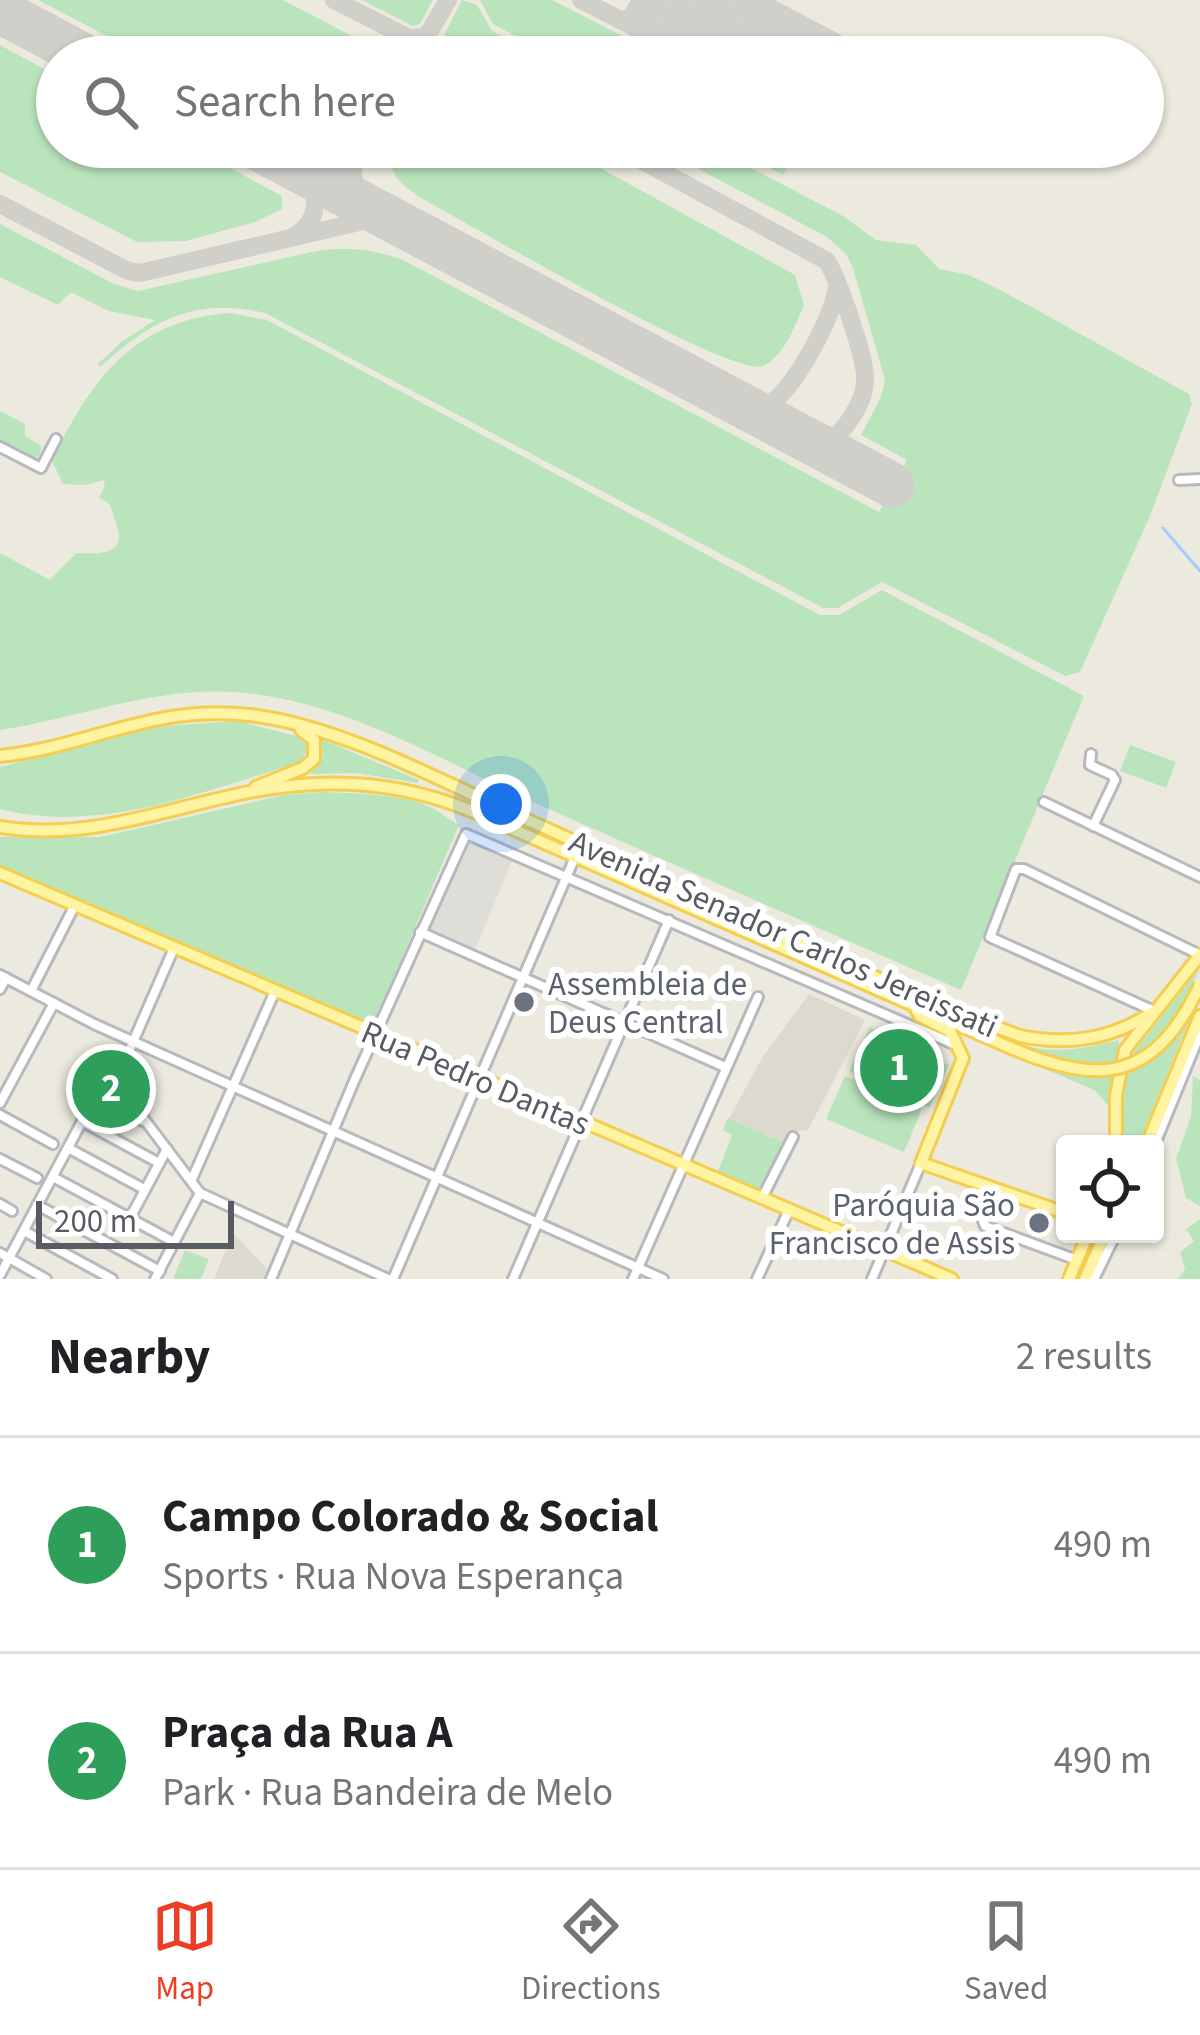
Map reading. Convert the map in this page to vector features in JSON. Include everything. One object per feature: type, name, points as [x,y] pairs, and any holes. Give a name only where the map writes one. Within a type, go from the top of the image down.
[{"type":"main road","name":"Avenida Senador Carlos Jereissati","points":[[0,756],[156,717],[207,712],[289,723],[449,784],[1020,1036],[1050,1042],[1093,1040],[1155,1011]]},
{"type":"main road","points":[[242,794],[314,759],[314,740],[289,723]]},
{"type":"main road","name":"Avenida Senador Carlos Jereissati","points":[[0,827],[103,828],[242,794],[331,782],[386,785],[448,802],[1011,1048],[1076,1070],[1127,1067],[1150,1055],[1175,1030],[1200,985]]},
{"type":"main road","name":"Rua Pedro Dantas","points":[[0,873],[952,1279]]},
{"type":"main road","points":[[1116,1135],[1122,1058],[1200,955]]},
{"type":"main road","points":[[915,1007],[920,1016],[950,1031],[962,1054],[921,1163],[1056,1211]]},
{"type":"main road","points":[[1154,1135],[1200,1016]]},
{"type":"main road","points":[[1069,1279],[1084,1243]]},
{"type":"main road","points":[[1084,1279],[1101,1243]]},
{"type":"street","points":[[0,447],[40,468],[56,440]]},
{"type":"street","points":[[1179,480],[1200,479]]},
{"type":"street","points":[[1091,754],[1090,765],[1115,781],[1093,826]]},
{"type":"street","points":[[1044,802],[1200,878]]},
{"type":"street","points":[[271,1279],[466,833],[956,1046]]},
{"type":"street","points":[[0,1275],[4,1256],[24,1232],[106,1080],[116,1081],[200,1193],[391,1279],[575,857]]},
{"type":"street","points":[[1155,1011],[990,937],[1017,868],[1200,955]]},
{"type":"street","points":[[31,991],[75,905]]},
{"type":"street","points":[[513,1279],[669,920]]},
{"type":"street","points":[[420,932],[725,1067]]},
{"type":"street","points":[[116,1081],[174,948]]},
{"type":"street","points":[[0,989],[3,976],[133,1041],[663,1279]]},
{"type":"street","points":[[192,1179],[275,991]]},
{"type":"street","points":[[633,1279],[758,997]]},
{"type":"street","points":[[0,1103],[54,1003]]},
{"type":"street","points":[[1155,1135],[1200,1034]]},
{"type":"street","points":[[96,1097],[149,1124]]},
{"type":"street","points":[[0,1115],[52,1144]]},
{"type":"street","points":[[82,1122],[159,1163]]},
{"type":"street","points":[[763,1196],[793,1137]]},
{"type":"street","points":[[68,1148],[145,1189]]},
{"type":"street","points":[[130,1218],[167,1148]]},
{"type":"street","points":[[0,1159],[37,1178]]},
{"type":"street","points":[[872,1279],[921,1163]]},
{"type":"street","points":[[52,1177],[174,1242]]},
{"type":"street","points":[[992,1188],[983,1223],[1077,1260]]},
{"type":"street","points":[[37,1205],[157,1275],[200,1193]]},
{"type":"street","points":[[0,1204],[12,1211]]},
{"type":"street","points":[[757,1279],[789,1210]]},
{"type":"street","points":[[24,1232],[112,1279]]},
{"type":"street","points":[[1094,1279],[1112,1243]]},
{"type":"street","points":[[4,1256],[46,1279]]},
{"type":"shaded area","points":[[465,839],[512,861],[475,950],[429,929]]},
{"type":"shaded area","points":[[809,994],[865,1020],[808,1130],[790,1132],[785,1143],[729,1118],[762,1058]]},
{"type":"shaded area","points":[[233,1233],[267,1269],[263,1279],[214,1279]]},
{"type":"green space","points":[[38,0],[283,0],[350,36],[107,36]]},
{"type":"green space","points":[[362,0],[433,0],[420,24],[413,26]]},
{"type":"green space","points":[[462,0],[477,5],[492,31],[501,36],[446,36]]},
{"type":"green space","points":[[480,0],[552,0],[623,36],[516,36],[493,24]]},
{"type":"green space","points":[[0,45],[36,65],[36,168],[230,168],[282,196],[282,209],[255,222],[186,241],[137,242],[0,172]]},
{"type":"green space","points":[[600,168],[795,275],[804,305],[788,340],[770,362],[763,366],[741,363],[653,325],[541,265],[421,198],[393,171]]},
{"type":"green space","points":[[697,168],[751,168],[843,216],[876,240],[916,245],[939,269],[969,275],[1004,292],[1189,394],[1192,404],[1150,516],[1080,672],[1065,676],[882,582],[838,608],[823,608],[265,313],[216,308],[175,316],[137,337],[100,367],[121,342],[155,320],[109,311],[71,292],[58,305],[0,277],[0,224],[114,284],[138,291],[316,251],[382,253],[879,512],[907,460],[861,435],[885,380],[853,268],[846,254],[827,237]]},
{"type":"green space","points":[[230,313],[267,320],[820,615],[839,615],[882,590],[1084,696],[961,990],[392,735],[314,707],[234,692],[174,694],[0,730],[0,553],[50,580],[76,553],[104,552],[116,546],[118,532],[110,506],[99,498],[103,480],[63,484],[52,461],[82,405],[119,360],[167,328]]},
{"type":"green space","points":[[0,411],[25,424],[25,436],[41,446],[40,456],[32,458],[0,442]]},
{"type":"green space","points":[[237,721],[304,738],[310,745],[301,762],[152,806],[76,817],[0,809],[0,767],[154,727]]},
{"type":"green space","points":[[321,739],[418,783],[356,773],[310,774],[323,758]]},
{"type":"green space","points":[[1130,745],[1176,762],[1166,788],[1120,771]]},
{"type":"green space","points":[[322,792],[412,801],[459,825],[374,1023],[366,1024],[0,867],[0,837],[100,837],[284,795]]},
{"type":"green space","points":[[1200,968],[1163,1033],[1127,1061]]},
{"type":"green space","points":[[1200,993],[1143,1135],[1123,1135],[1125,1073],[1164,1051]]},
{"type":"green space","points":[[870,1027],[949,1065],[929,1108],[849,1071]]},
{"type":"green space","points":[[1119,1040],[1117,1066],[1073,1066],[1024,1049],[1072,1049]]},
{"type":"green space","points":[[1020,1058],[1062,1074],[1112,1077],[1108,1106],[1096,1091]]},
{"type":"green space","points":[[845,1076],[922,1109],[904,1152],[826,1119]]},
{"type":"green space","points":[[1193,1076],[1200,1080],[1200,1206],[1186,1198],[1176,1159],[1191,1117]]},
{"type":"green space","points":[[728,1118],[785,1143],[764,1190],[717,1174],[732,1135],[723,1130]]},
{"type":"green space","points":[[1200,1219],[1200,1279],[1178,1279],[1185,1269],[1180,1252],[1194,1241],[1186,1229]]},
{"type":"green space","points":[[185,1250],[209,1259],[201,1279],[173,1279]]},
{"type":"waterway","points":[[1163,528],[1200,571]]},
{"type":"taxiway","points":[[334,0],[405,36]]},
{"type":"taxiway","points":[[427,36],[448,0]]},
{"type":"taxiway","points":[[581,0],[652,36]]},
{"type":"taxiway","points":[[620,20],[631,18],[641,0]]},
{"type":"taxiway","points":[[635,28],[647,26],[661,0]]},
{"type":"taxiway","points":[[651,36],[664,33],[681,0]]},
{"type":"taxiway","points":[[682,36],[701,0]]},
{"type":"taxiway","points":[[702,36],[720,0]]},
{"type":"taxiway","points":[[722,36],[740,0]]},
{"type":"taxiway","points":[[742,36],[755,10],[753,0]]},
{"type":"taxiway","points":[[755,0],[824,36]]},
{"type":"taxiway","points":[[762,36],[771,17],[767,6]]},
{"type":"taxiway","points":[[781,36],[787,24],[783,14]]},
{"type":"taxiway","points":[[798,22],[801,36]]},
{"type":"taxiway","points":[[814,31],[817,36]]},
{"type":"taxiway","points":[[293,237],[310,221],[315,203],[310,185],[295,168]]},
{"type":"taxiway","points":[[302,171],[332,175],[345,168]]},
{"type":"taxiway","points":[[353,168],[358,193],[388,217]]},
{"type":"taxiway","points":[[656,168],[827,261],[856,337],[865,386],[856,410],[836,436],[798,435]]},
{"type":"taxiway","points":[[0,204],[140,273],[372,219],[395,221]]},
{"type":"taxiway","points":[[736,402],[767,405],[789,385],[821,333],[837,285]]},
{"type":"runway","points":[[0,11],[47,36]]},
{"type":"runway","points":[[295,168],[892,485]]},
{"type":"place","name":"Assembleia de Deus Central","points":[[524,1002]]},
{"type":"place","name":"Campo Colorado & Social","points":[[899,1068]]},
{"type":"place","name":"Praça da Rua A","points":[[111,1089]]},
{"type":"place","name":"Paróquia São Francisco de Assis","points":[[1039,1223]]}]
